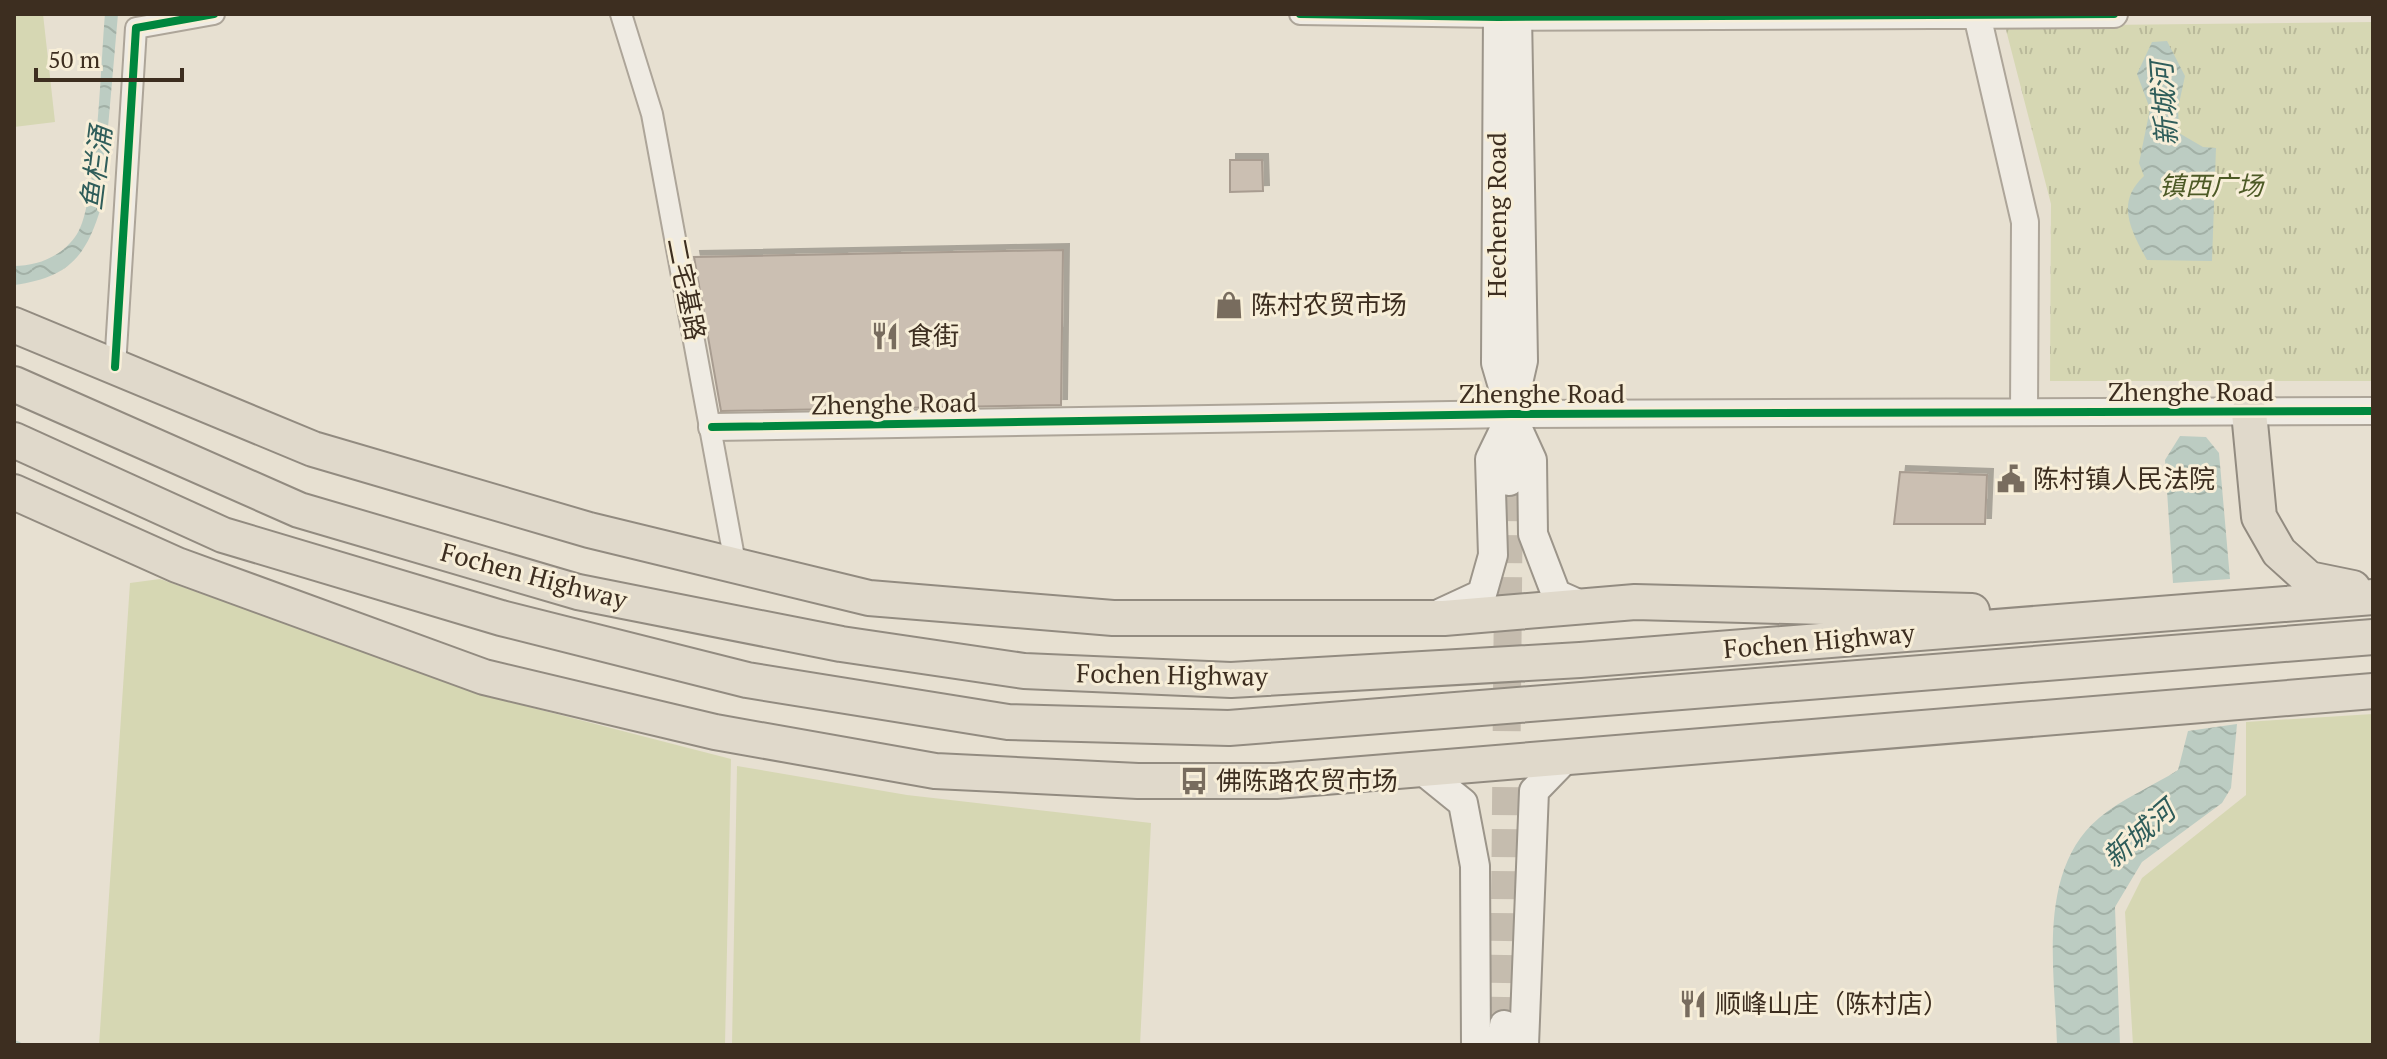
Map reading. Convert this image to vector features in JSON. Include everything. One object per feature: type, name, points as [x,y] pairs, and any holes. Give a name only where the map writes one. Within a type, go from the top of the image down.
[{"type":"highway","points":[[14,325],[313,449],[589,530],[869,598],[1113,618],[1421,618],[1635,602],[2128,616]]},
{"type":"highway","points":[[14,351],[208,405]]},
{"type":"highway","name":"Fochen Highway","points":[[14,384],[299,510],[578,592],[841,644],[1024,671],[1231,680],[1580,660],[2373,595]]},
{"type":"highway","points":[[2249,412],[2259,517],[2279,552],[2309,579],[2373,595]]},
{"type":"highway","name":"Fochen Highway","points":[[14,440],[223,535],[501,618],[747,680],[1008,722],[1229,728],[2373,637]]},
{"type":"highway","points":[[14,473],[177,565]]},
{"type":"highway","points":[[14,492],[177,565],[484,677],[715,732],[935,771],[1138,781],[1276,781],[2373,691]]},
{"type":"main road","name":"Hecheng Road","points":[[1508,15],[1496,363],[1511,414],[1509,481]]},
{"type":"main road","points":[[1511,414],[1532,460],[1533,534],[1556,594],[1583,606]]},
{"type":"main road","points":[[1421,618],[1482,594],[1493,555],[1490,459],[1511,414]]},
{"type":"main road","points":[[1524,1045],[1534,791],[1566,758]]},
{"type":"main road","points":[[1421,769],[1463,803],[1475,866],[1476,1045]]},
{"type":"street","points":[[115,367],[136,28],[214,14]]},
{"type":"street","name":"二宅基路","points":[[621,14],[652,114],[736,568]]},
{"type":"street","points":[[1300,14],[2114,14]]},
{"type":"street","points":[[1977,15],[2025,222],[2024,412]]},
{"type":"street","name":"Zhenghe Road","points":[[712,427],[1511,414],[2373,411]]},
{"type":"green space","points":[[14,14],[43,14],[55,122],[14,127]]},
{"type":"green space","name":"镇西广场","points":[[2373,22],[2373,381],[2050,381],[2051,204],[2005,26]]},
{"type":"green space","points":[[160,579],[502,700],[731,759],[725,1045],[99,1045],[130,583]]},
{"type":"green space","points":[[2373,714],[2373,1045],[2133,1045],[2125,912],[2142,878],[2246,795],[2246,722]]},
{"type":"green space","points":[[737,766],[907,795],[1151,823],[1140,1045],[732,1045]]},
{"type":"water","name":"鱼栏涌","points":[[105,14],[118,14],[101,207],[95,225],[81,252],[61,271],[14,285],[14,266],[41,262],[57,254],[77,234],[84,218],[94,163]]},
{"type":"water","name":"新城河","points":[[2167,41],[2185,76],[2178,108],[2179,133],[2203,147],[2216,148],[2212,261],[2147,260],[2131,227],[2128,207],[2135,186],[2144,176],[2139,163],[2150,109],[2137,74],[2152,42]]},
{"type":"water","points":[[2180,436],[2206,437],[2219,453],[2230,579],[2173,583],[2165,460]]},
{"type":"water","name":"新城河","points":[[2237,724],[2231,788],[2222,803],[2142,862],[2115,907],[2120,1045],[2057,1045],[2053,955],[2057,894],[2079,840],[2108,811],[2178,770],[2188,731]]},
{"type":"building","points":[[1230,160],[1262,160],[1263,191],[1230,192]]},
{"type":"building","name":"食街","points":[[1063,250],[1061,405],[721,411],[694,257]]},
{"type":"building","points":[[1900,472],[1987,475],[1985,524],[1894,524]]},
{"type":"waterway","points":[[14,1043],[19,1045]]},
{"type":"tunnel","points":[[1504,1025],[1509,481]]},
{"type":"cycle path","points":[[115,367],[136,28],[214,14]]},
{"type":"cycle path","points":[[1300,14],[1498,17],[2114,14]]},
{"type":"cycle path","points":[[712,427],[1511,414],[2373,411]]},
{"type":"place","name":"陈村农贸市场","points":[[1229,305]]},
{"type":"place","name":"食街","points":[[885,336]]},
{"type":"place","name":"陈村镇人民法院","points":[[2011,479]]},
{"type":"place","name":"佛陈路农贸市场","points":[[1194,781]]},
{"type":"place","name":"顺峰山庄（陈村店）","points":[[1693,1004]]}]
